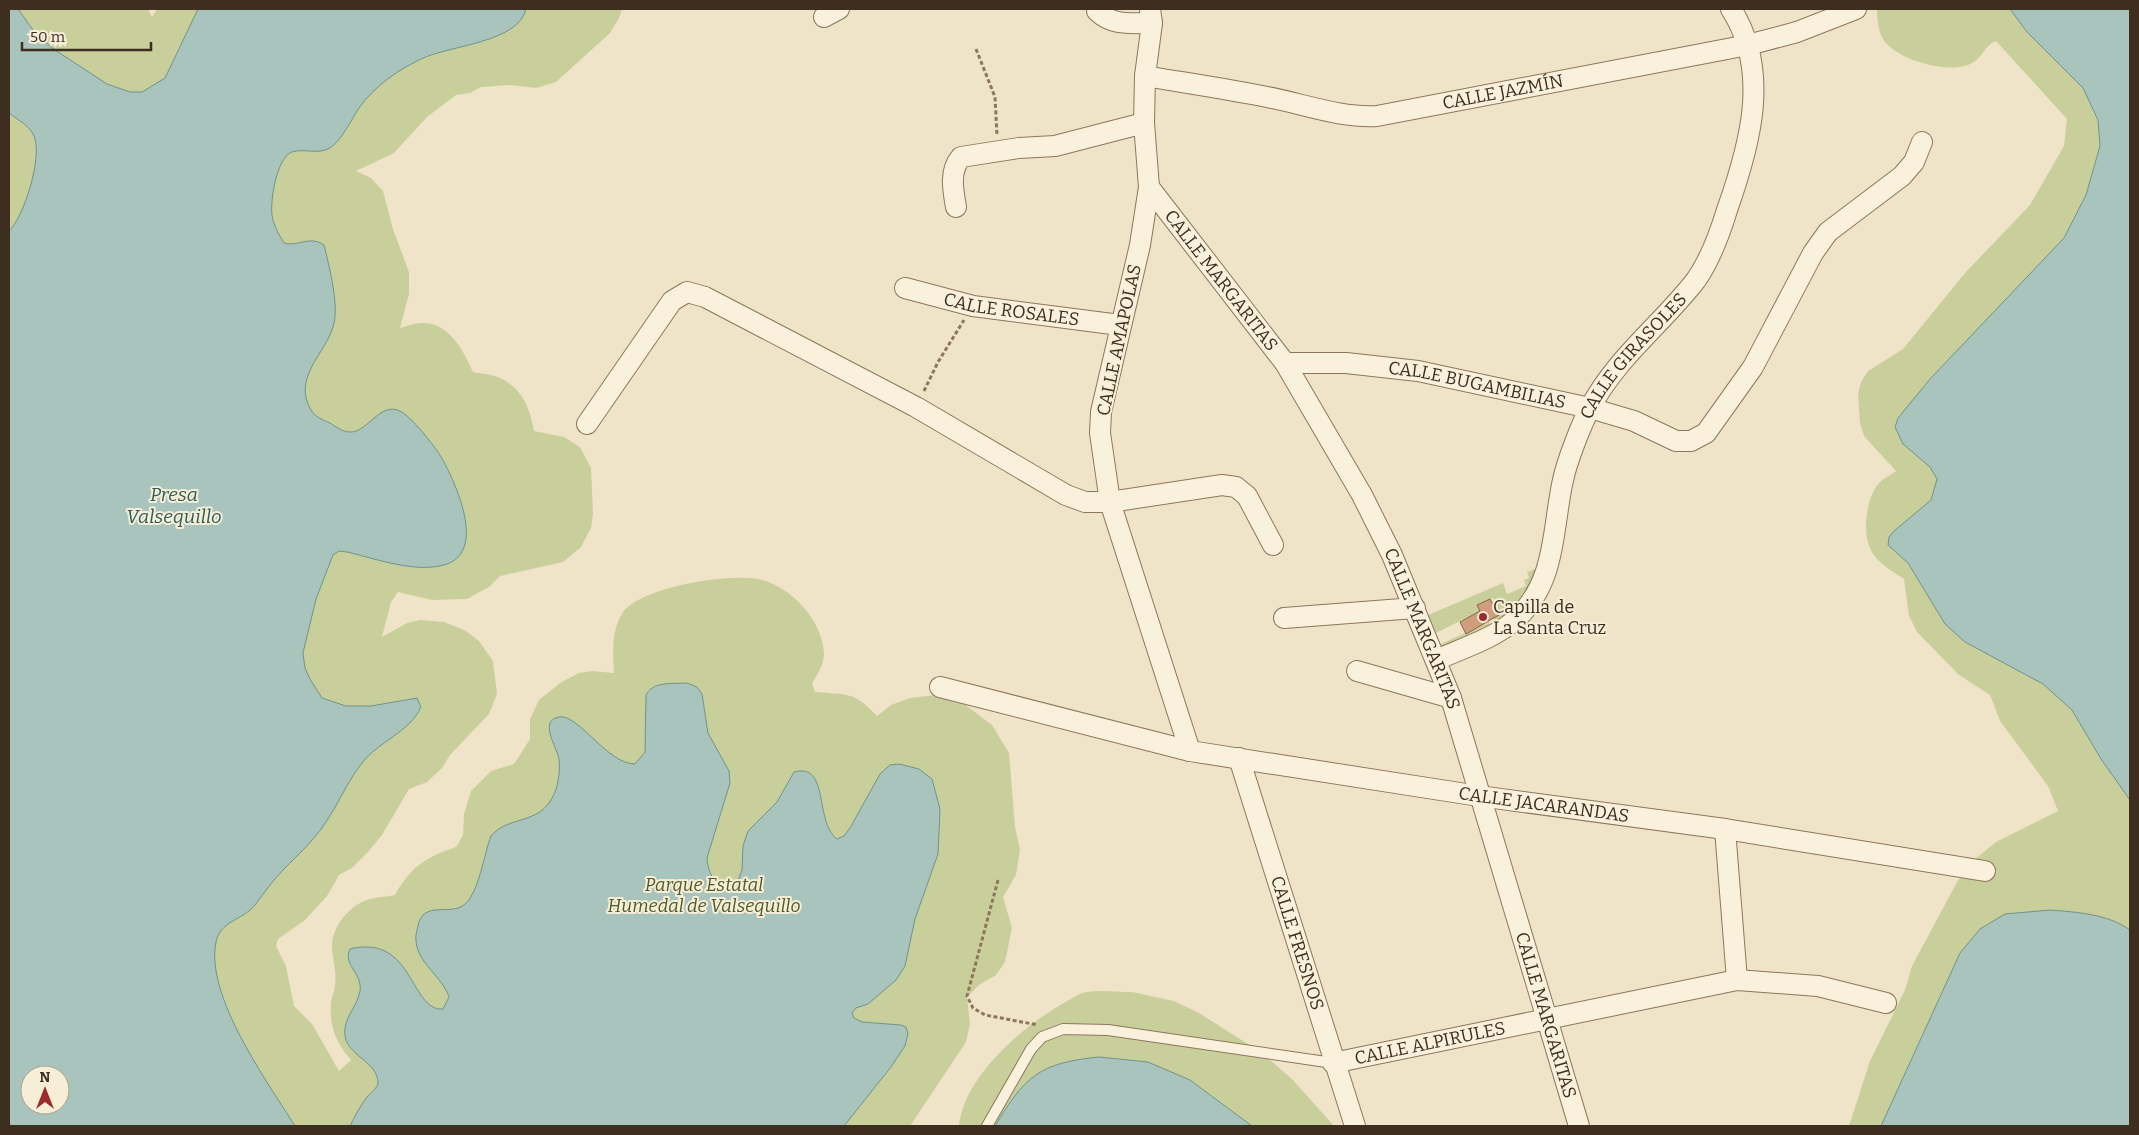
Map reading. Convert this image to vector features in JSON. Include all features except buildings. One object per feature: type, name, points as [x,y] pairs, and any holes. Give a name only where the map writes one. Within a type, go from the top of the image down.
[{"type":"street","name":"CALLE GIRASOLES","points":[[1436,660],[1497,633],[1516,619],[1533,596],[1548,567],[1555,540],[1563,478],[1590,408],[1627,354],[1672,310],[1697,278],[1720,232],[1740,175],[1751,131],[1754,84],[1748,45],[1731,9]]},
{"type":"street","name":"CALLE JAZMÍN","points":[[1145,76],[1268,97],[1360,117],[1378,116],[1748,45],[1797,32],[1856,9]]},
{"type":"street","points":[[1097,11],[1104,18],[1116,23],[1151,16]]},
{"type":"street","name":"CALLE AMAPOLAS","points":[[1151,16],[1145,76],[1144,122],[1149,187],[1140,245],[1101,412],[1100,433],[1110,502],[1190,751]]},
{"type":"street","points":[[956,207],[952,188],[953,176],[956,163],[961,157],[998,150],[1055,146],[1144,122]]},
{"type":"street","name":"CALLE BUGAMBILIAS","points":[[1284,363],[1346,363],[1418,371],[1590,408],[1634,421],[1676,442],[1692,441],[1706,434],[1752,367],[1813,253],[1828,232],[1902,176],[1914,162],[1922,142]]},
{"type":"street","name":"CALLE MARGARITAS","points":[[1149,187],[1284,363],[1362,495],[1415,608],[1451,698],[1579,1126]]},
{"type":"street","name":"CALLE ROSALES","points":[[905,288],[973,306],[1120,325]]},
{"type":"street","points":[[587,424],[672,302],[686,292],[706,297],[916,407],[1066,495],[1085,502],[1110,502],[1222,485],[1236,487],[1247,496],[1273,544]]},
{"type":"street","points":[[1284,618],[1415,608]]},
{"type":"street","points":[[1358,672],[1451,698]]},
{"type":"street","name":"CALLE JACARANDAS","points":[[940,687],[1190,751],[1479,796],[1725,829],[1986,871]]},
{"type":"street","name":"CALLE FRESNOS","points":[[1239,758],[1354,1126]]},
{"type":"street","points":[[1725,829],[1737,980]]},
{"type":"street","name":"CALLE ALPIRULES","points":[[1333,1063],[1737,980],[1818,986],[1886,1003]]},
{"type":"lane","name":"CALLE ALPIRULES","points":[[1064,1029],[1108,1030],[1333,1063]]},
{"type":"lane","points":[[987,1126],[1031,1049],[1042,1037],[1064,1029]]},
{"type":"path","points":[[976,49],[995,97],[998,150]]},
{"type":"path","points":[[916,407],[938,362],[973,306]]},
{"type":"path","points":[[998,880],[967,996],[973,1008],[985,1015],[1064,1029]]},
{"type":"green space","name":"Parque Estatal Humedal de Valsequillo","points":[[9,9],[148,9],[152,17],[157,9],[622,9],[610,33],[556,82],[536,88],[511,85],[481,87],[470,93],[456,95],[427,117],[394,153],[356,171],[371,178],[383,191],[393,229],[409,272],[409,294],[400,328],[423,323],[433,324],[441,328],[455,340],[473,372],[497,377],[508,383],[520,394],[528,407],[534,431],[564,437],[580,447],[591,468],[593,514],[591,528],[581,547],[563,562],[500,576],[489,587],[467,599],[432,600],[398,592],[391,602],[382,637],[407,623],[420,620],[444,622],[466,631],[479,641],[493,661],[497,694],[489,714],[450,755],[442,768],[427,782],[409,789],[382,835],[368,852],[352,868],[339,875],[327,896],[305,920],[278,939],[276,946],[286,966],[294,1006],[312,1024],[339,1071],[351,1060],[341,1047],[332,1027],[331,1001],[335,970],[332,946],[338,925],[347,913],[364,901],[395,895],[406,878],[427,859],[456,847],[463,835],[464,814],[471,791],[491,771],[514,764],[530,739],[530,719],[539,700],[560,683],[579,673],[592,671],[614,673],[614,635],[618,621],[631,604],[666,589],[687,584],[730,578],[762,580],[774,584],[795,599],[805,608],[819,631],[824,655],[818,673],[812,683],[815,692],[843,694],[856,698],[877,716],[891,705],[910,698],[945,694],[959,700],[992,725],[1009,753],[1015,827],[1020,849],[1016,875],[1003,897],[1012,928],[1005,962],[996,975],[979,985],[967,997],[970,1024],[966,1042],[910,1126],[9,1126]]},
{"type":"green space","points":[[1877,9],[2130,9],[2130,1126],[1849,1126],[1870,1061],[1905,990],[1912,966],[1957,882],[1974,860],[1996,842],[2058,811],[2048,786],[2000,721],[1990,695],[1959,675],[1917,632],[1909,616],[1904,579],[1882,564],[1872,552],[1866,526],[1868,506],[1875,488],[1880,482],[1896,471],[1864,436],[1860,423],[1858,395],[1861,382],[1868,371],[1903,349],[1965,273],[2030,205],[2064,146],[2067,119],[1996,41],[1989,45],[1974,62],[1965,66],[1941,67],[1927,64],[1902,55],[1885,42],[1878,26]]},
{"type":"green space","points":[[1535,569],[1534,594],[1493,634],[1446,655],[1441,644],[1489,622],[1491,626],[1495,623],[1493,605],[1496,603],[1493,598],[1478,605],[1480,611],[1436,633],[1428,615],[1503,583],[1507,594],[1526,586],[1524,580],[1529,578],[1527,572]]},
{"type":"green space","points":[[1100,991],[1132,992],[1174,1001],[1199,1013],[1262,1053],[1293,1080],[1334,1126],[959,1126],[963,1108],[971,1090],[983,1072],[1029,1026],[1082,993]]},
{"type":"water","name":"Presa Valsequillo","points":[[9,9],[18,9],[33,30],[52,48],[107,84],[130,92],[142,92],[165,78],[198,9],[526,9],[520,20],[510,29],[497,36],[434,54],[395,74],[365,100],[342,135],[330,148],[320,151],[297,151],[287,156],[282,162],[273,190],[273,218],[276,229],[284,243],[294,244],[314,241],[324,245],[333,286],[335,319],[333,327],[312,367],[305,387],[306,398],[311,410],[319,418],[350,432],[357,431],[376,416],[390,409],[397,410],[406,415],[427,437],[444,462],[461,502],[466,534],[464,547],[457,558],[444,565],[432,567],[396,564],[339,551],[333,555],[316,599],[303,653],[305,668],[310,679],[322,698],[346,706],[371,706],[417,698],[421,707],[410,723],[377,748],[362,763],[315,837],[276,878],[255,905],[222,929],[218,935],[215,964],[220,987],[229,1012],[255,1062],[295,1126],[9,1126],[9,231],[15,224],[26,200],[36,157],[34,136],[23,123],[9,113]]},
{"type":"water","points":[[2010,9],[2130,9],[2130,800],[2101,759],[2072,710],[2043,684],[1965,642],[1945,624],[1908,563],[1888,545],[1889,537],[1894,531],[1931,500],[1937,479],[1930,467],[1903,444],[1895,427],[1898,418],[1930,379],[2064,238],[2086,195],[2100,146],[2098,120],[2083,88],[2027,32]]},
{"type":"water","points":[[687,683],[697,687],[702,694],[708,733],[729,771],[730,783],[707,858],[709,871],[719,884],[730,885],[737,883],[742,870],[743,846],[748,831],[777,802],[794,772],[805,771],[813,776],[830,831],[837,839],[844,836],[850,828],[880,774],[890,765],[899,764],[919,769],[932,779],[940,809],[938,854],[915,919],[905,966],[896,980],[868,1004],[856,1008],[852,1013],[854,1018],[862,1022],[906,1027],[908,1034],[905,1046],[891,1067],[844,1126],[350,1126],[362,1104],[376,1088],[378,1082],[377,1075],[353,1051],[346,1040],[345,1027],[360,991],[359,979],[349,960],[348,954],[350,949],[369,947],[384,950],[404,968],[425,1001],[433,1007],[443,1009],[449,997],[446,990],[425,963],[418,949],[416,935],[421,918],[425,913],[431,911],[459,908],[465,904],[478,882],[491,836],[508,824],[536,814],[551,799],[557,786],[559,770],[559,759],[549,729],[553,719],[559,717],[567,718],[614,756],[624,762],[635,764],[645,752],[646,695],[653,687],[658,685]]},
{"type":"water","points":[[2050,910],[2102,917],[2130,930],[2130,1126],[1881,1126],[1960,953],[1980,929],[2005,914]]},
{"type":"water","points":[[1099,1057],[1148,1062],[1190,1080],[1252,1126],[995,1126],[1015,1095],[1036,1075],[1062,1063]]},
{"type":"place","name":"Capilla de La Santa Cruz","points":[[1483,617]]}]
